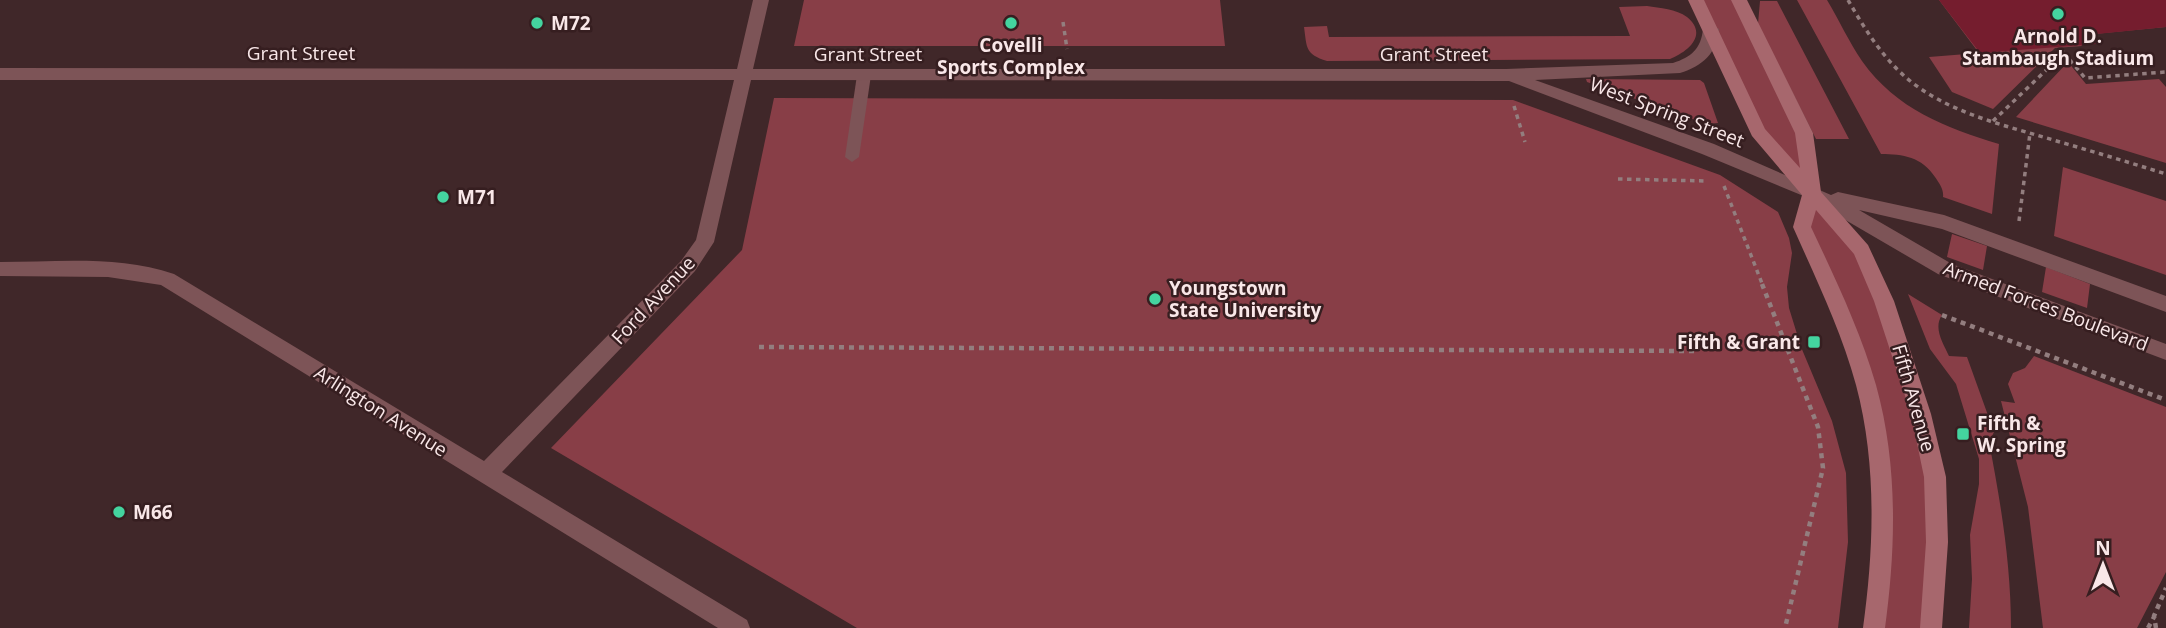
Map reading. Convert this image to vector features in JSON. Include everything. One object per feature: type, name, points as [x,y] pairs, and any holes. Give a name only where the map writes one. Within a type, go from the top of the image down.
[{"type":"main road","name":"Fifth Avenue","points":[[1696,0],[1758,132],[1861,250],[1884,301],[1921,414],[1935,477],[1937,542],[1931,628]]},
{"type":"main road","points":[[1739,0],[1804,134],[1812,192],[1802,227],[1835,299],[1857,357],[1872,410],[1879,458],[1882,532],[1881,584],[1874,628]]},
{"type":"street","name":"Ford Avenue","points":[[485,475],[688,265],[705,242],[761,0]]},
{"type":"street","name":"Grant Street","points":[[0,74],[1506,75],[1674,69],[1694,62],[1703,55],[1711,37],[1711,29]]},
{"type":"street","name":"West Spring Street","points":[[1506,75],[1708,149],[1812,192]]},
{"type":"street","points":[[1812,192],[1944,222],[2166,304]]},
{"type":"street","name":"Armed Forces Boulevard","points":[[1812,192],[1945,269],[2166,352]]},
{"type":"street","name":"Arlington Avenue","points":[[0,269],[119,271],[152,274],[167,279],[739,628]]},
{"type":"lane","points":[[852,157],[864,75]]},
{"type":"path","points":[[1848,0],[1880,48],[1902,74],[1926,93],[1993,121],[2166,174]]},
{"type":"path","points":[[1063,22],[1067,35],[1067,52]]},
{"type":"path","points":[[2059,47],[2085,78],[2166,72]]},
{"type":"path","points":[[1993,121],[2064,53]]},
{"type":"path","points":[[1513,100],[1525,142]]},
{"type":"path","points":[[2017,232],[2030,133]]},
{"type":"path","points":[[1618,179],[1705,181]]},
{"type":"path","points":[[1722,181],[1818,427],[1823,468],[1785,628]]},
{"type":"path","points":[[1941,315],[2166,400]]},
{"type":"path","points":[[759,348],[1694,351]]},
{"type":"path","points":[[2148,628],[2166,589]]},
{"type":"path","points":[[2154,616],[2156,628]]},
{"type":"shaded area","name":"Covelli Sports Complex","points":[[804,0],[1220,0],[1225,46],[794,46]]},
{"type":"shaded area","points":[[1696,0],[1739,0],[1804,133],[1812,192],[1861,250],[1935,477],[1931,628],[1874,628],[1872,410],[1802,227],[1811,192],[1758,132]]},
{"type":"shaded area","points":[[1797,0],[1827,0],[1862,61],[1875,78],[1906,104],[1941,123],[1999,144],[1992,214],[1943,197],[1935,177],[1918,161],[1904,156],[1881,154]]},
{"type":"shaded area","name":"Arnold D. Stambaugh Stadium","points":[[1939,0],[2166,0],[2166,27],[2074,36],[2082,46],[2055,48],[1993,109],[1952,92],[1929,57],[1979,53]]},
{"type":"shaded area","points":[[1760,1],[1777,1],[1849,139],[1816,139],[1758,24]]},
{"type":"shaded area","points":[[1647,6],[1687,17],[1696,30],[1696,36],[1689,47],[1670,59],[1327,61],[1315,56],[1308,49],[1304,27],[1327,26],[1329,37],[1630,36],[1619,7]]},
{"type":"shaded area","points":[[2068,62],[2086,84],[2159,79],[2166,87],[2166,163],[2016,117]]},
{"type":"shaded area","points":[[1586,79],[1700,80],[1704,83],[1718,123],[1707,124],[1587,82]]},
{"type":"shaded area","points":[[774,98],[1513,100],[1720,175],[1778,212],[1789,238],[1792,253],[1787,287],[1789,308],[1801,347],[1832,421],[1846,473],[1848,542],[1838,628],[857,628],[551,448],[742,250]]},
{"type":"shaded area","points":[[2063,167],[2166,201],[2166,275],[2054,236]]},
{"type":"shaded area","points":[[1952,234],[1987,246],[1983,270],[1947,257]]},
{"type":"shaded area","points":[[2046,267],[2090,284],[2087,308],[2042,292]]},
{"type":"shaded area","points":[[1908,294],[1942,315],[1938,325],[1942,341],[1949,356],[1967,357],[1994,432],[1989,442],[2004,535],[2011,628],[1969,628],[1972,579],[1970,535],[1979,484],[1979,459],[1956,384],[1930,349]]},
{"type":"shaded area","points":[[2034,356],[2166,407],[2166,572],[2137,628],[2043,628],[2028,507],[2001,401],[2015,403],[2008,384],[2013,373],[2025,368]]},
{"type":"building","name":"Arnold D. Stambaugh Stadium","points":[[1939,0],[2166,0],[2166,27],[2087,35],[2096,44],[1980,53]]},
{"type":"place","name":"Arnold D. Stambaugh Stadium","points":[[2058,14]]},
{"type":"place","name":"M72","points":[[537,23]]},
{"type":"place","name":"Covelli Sports Complex","points":[[1011,23]]},
{"type":"place","name":"M71","points":[[443,197]]},
{"type":"place","name":"Youngstown State University","points":[[1155,299]]},
{"type":"place","name":"Fifth & Grant","points":[[1814,342]]},
{"type":"place","name":"Fifth & W. Spring","points":[[1963,434]]},
{"type":"place","name":"M66","points":[[119,512]]}]
